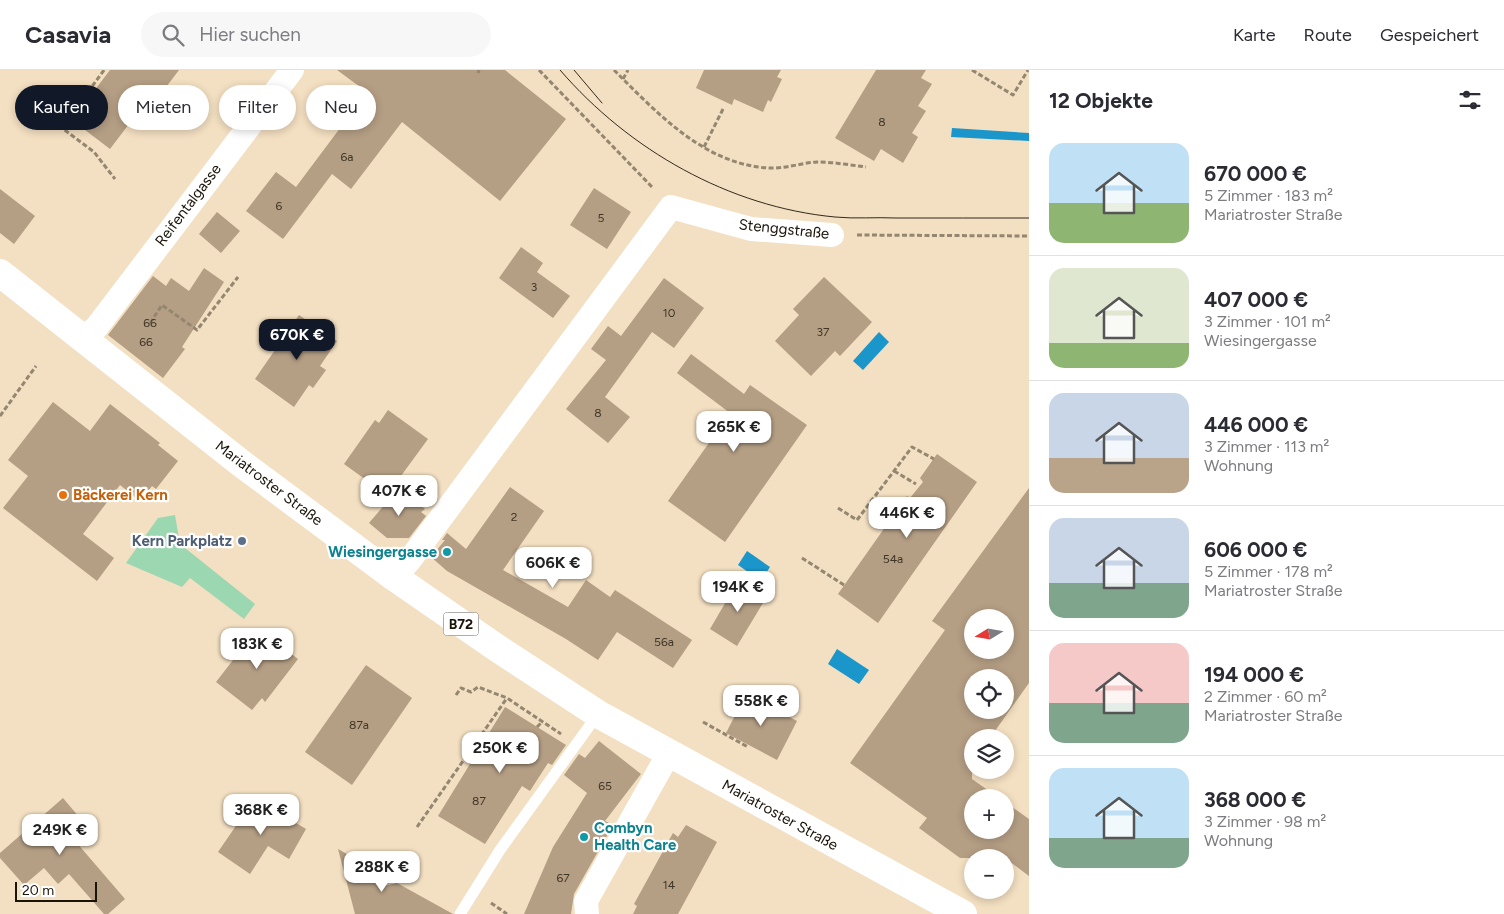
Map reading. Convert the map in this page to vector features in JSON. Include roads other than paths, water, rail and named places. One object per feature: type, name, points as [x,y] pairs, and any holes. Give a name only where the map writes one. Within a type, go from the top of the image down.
[{"type":"main road","name":"Mariatroster Straße","points":[[0,273],[242,464],[394,577],[496,648],[598,714],[963,914]]},
{"type":"street","name":"Reifentalgasse","points":[[82,338],[96,328],[292,70]]},
{"type":"street","name":"Stenggstraße","points":[[394,577],[409,561],[671,207],[751,229],[832,235]]},
{"type":"street","points":[[587,914],[586,901],[669,753]]},
{"type":"lane","points":[[460,914],[500,850],[598,714]]},
{"type":"water","points":[[952,128],[1029,133],[1029,141],[951,137]]},
{"type":"water","points":[[879,332],[889,342],[863,370],[853,361]]},
{"type":"water","points":[[747,551],[770,567],[761,581],[738,565]]},
{"type":"water","points":[[837,649],[869,670],[859,684],[828,664]]},
{"type":"tram line","points":[[560,70],[587,99],[649,149],[684,170],[720,187],[757,201],[796,211],[843,218],[1029,218]]},
{"type":"tram line","points":[[574,70],[602,103]]},
{"type":"place","name":"Bäckerei Kern","points":[[63,495]]},
{"type":"place","name":"Kern Parkplatz","points":[[242,541]]},
{"type":"place","name":"Wiesingergasse","points":[[447,552]]},
{"type":"place","name":"Combyn Health Care","points":[[584,837]]}]
